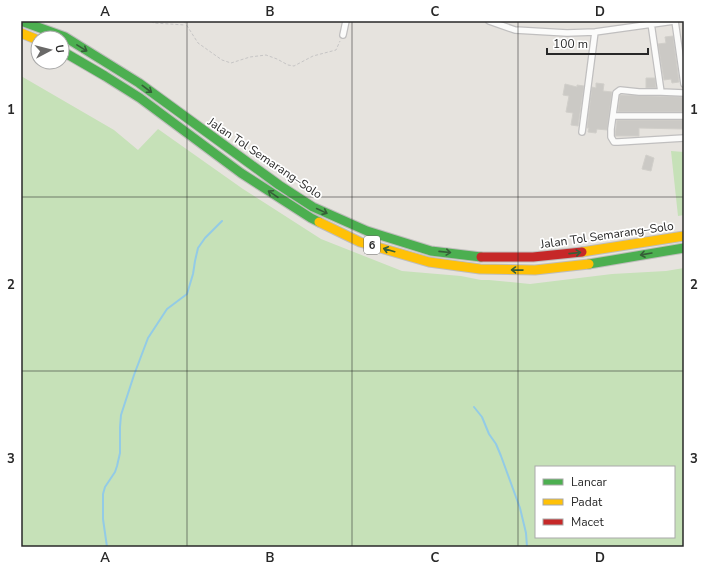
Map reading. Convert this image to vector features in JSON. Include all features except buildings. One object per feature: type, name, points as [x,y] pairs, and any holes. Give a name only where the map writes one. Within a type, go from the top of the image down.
[{"type":"highway","name":"Jalan Tol Semarang–Solo","points":[[21,21],[65,37],[139,83],[268,177],[313,207],[367,232],[431,251],[482,257],[534,257],[578,253],[684,236]]},
{"type":"highway","name":"Jalan Tol Semarang–Solo","points":[[70,56],[140,98],[241,173],[311,218],[360,242],[429,262],[480,269],[535,270],[581,265],[684,248]]},
{"type":"street","points":[[343,35],[346,21]]},
{"type":"street","points":[[489,21],[515,30],[567,33],[595,32],[675,21],[684,84]]},
{"type":"street","points":[[651,24],[661,92]]},
{"type":"street","points":[[582,132],[595,32]]},
{"type":"street","points":[[684,93],[620,90],[616,93],[611,129],[611,137],[614,142],[684,138]]},
{"type":"street","points":[[613,116],[684,116]]},
{"type":"path","points":[[151,21],[154,23],[186,26]]},
{"type":"path","points":[[184,21],[198,43],[222,60],[231,63],[250,57],[266,55],[288,65],[294,66],[313,56],[336,50],[343,35]]},
{"type":"green space","points":[[21,76],[114,130],[138,150],[158,129],[243,189],[321,239],[402,271],[530,284],[612,274],[666,271],[684,268],[684,547],[21,547]]},
{"type":"green space","points":[[671,151],[684,152],[684,215],[678,216]]},
{"type":"waterway","points":[[107,547],[103,519],[103,494],[105,487],[115,472],[117,466],[120,453],[121,415],[134,375],[148,338],[167,309],[187,294],[198,248],[205,238],[222,221]]},
{"type":"waterway","points":[[474,407],[482,417],[501,456],[520,508],[526,533],[527,547]]},
{"type":"traffic: fast","points":[[21,21],[65,37],[139,83],[279,185],[313,207],[367,231],[431,251],[481,257]]},
{"type":"traffic: fast","points":[[70,56],[140,98],[241,173],[319,222]]},
{"type":"traffic: fast","points":[[589,264],[684,248]]},
{"type":"traffic: slow","points":[[21,33],[30,37]]},
{"type":"traffic: slow","points":[[319,222],[360,242],[429,262],[480,269],[535,270],[589,264]]},
{"type":"traffic: slow","points":[[582,252],[684,236]]},
{"type":"traffic: jam","points":[[481,257],[533,257],[582,252]]}]
